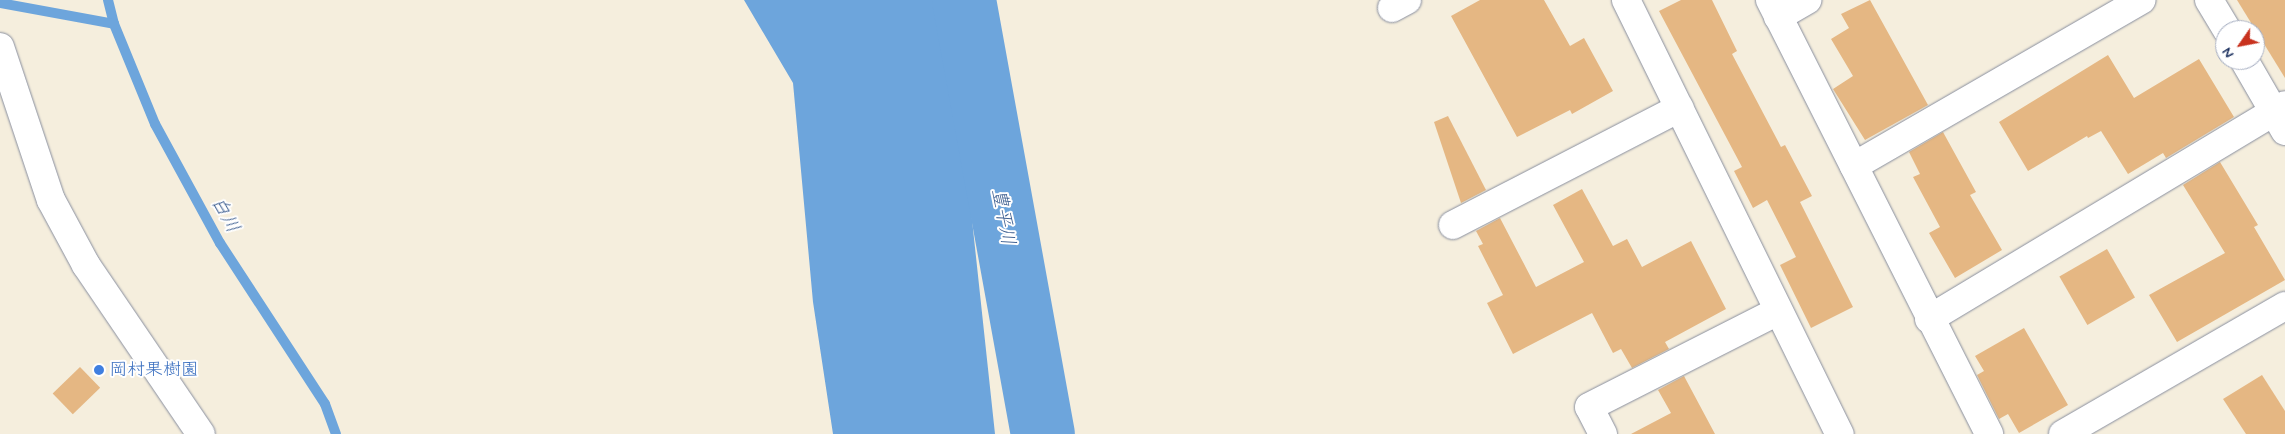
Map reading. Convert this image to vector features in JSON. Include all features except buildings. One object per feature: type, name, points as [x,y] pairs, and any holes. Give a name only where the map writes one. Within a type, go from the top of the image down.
[{"type":"street","points":[[1626,0],[1840,434]]},
{"type":"street","points":[[1807,0],[1774,8],[1929,319],[1989,434]]},
{"type":"street","points":[[1854,166],[2142,0]]},
{"type":"street","points":[[2209,0],[2221,20]]},
{"type":"street","points":[[0,47],[51,200],[86,265],[201,434]]},
{"type":"street","points":[[1929,319],[2281,116],[2251,70]]},
{"type":"street","points":[[1453,225],[1680,108]]},
{"type":"street","points":[[2063,434],[2285,306]]},
{"type":"street","points":[[1603,434],[1589,406],[1778,311]]},
{"type":"water","points":[[744,0],[984,0],[967,173],[995,434],[833,434],[813,302],[793,83]]},
{"type":"waterway","name":"白川","points":[[108,0],[114,24],[155,124],[220,243],[325,404],[336,434]]},
{"type":"waterway","name":"豊平川","points":[[964,0],[1043,434]]},
{"type":"waterway","points":[[0,3],[114,24]]},
{"type":"place","name":"岡村果樹園","points":[[99,370]]}]
